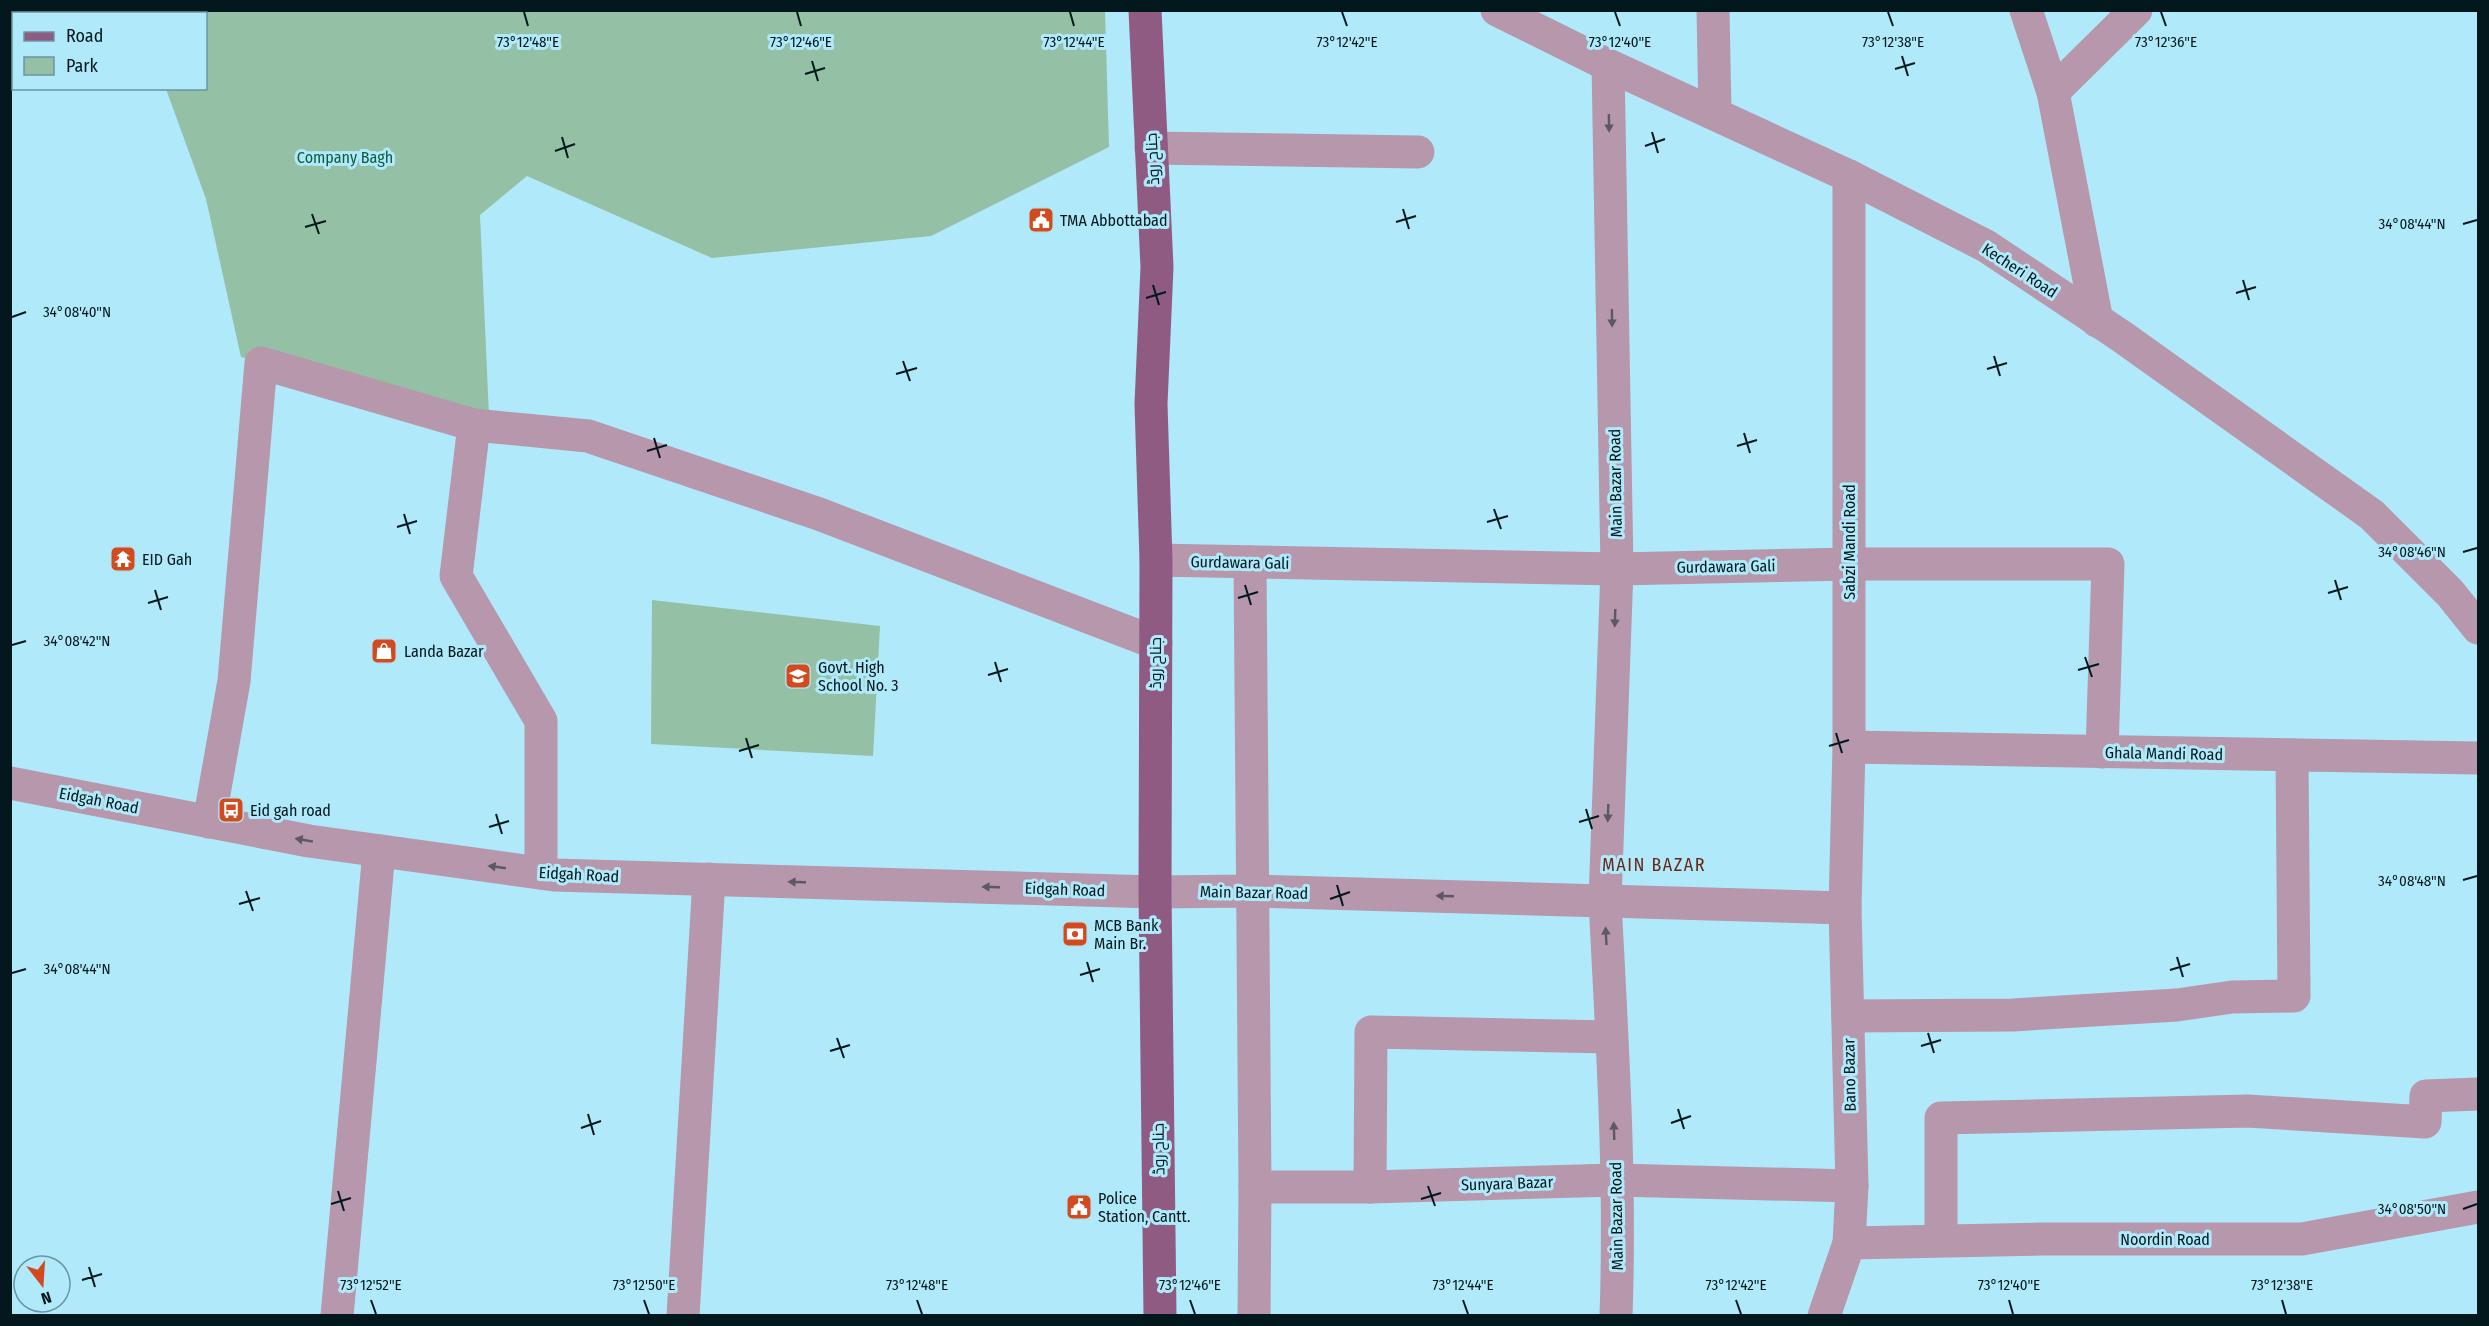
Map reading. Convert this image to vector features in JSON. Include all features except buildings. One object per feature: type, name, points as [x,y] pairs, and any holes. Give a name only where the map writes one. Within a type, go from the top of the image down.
[{"type":"main road","name":"جناح روڈ","points":[[1146,10],[1157,267],[1151,404],[1156,560],[1155,892],[1160,1316]]},
{"type":"street","name":"Kecheri Road","points":[[1497,10],[1608,65],[1849,176],[1986,246],[2297,460],[2372,515],[2450,593],[2478,628]]},
{"type":"street","points":[[1713,10],[1715,113]]},
{"type":"street","points":[[2026,10],[2053,93],[2097,321]]},
{"type":"street","points":[[2053,93],[2136,10]]},
{"type":"street","name":"Main Bazar Road","points":[[1608,65],[1617,568],[1605,901],[1616,1180],[1618,1264],[1616,1316]]},
{"type":"street","points":[[1151,148],[1418,152]]},
{"type":"street","name":"Sabzi Mandi Road","points":[[1845,908],[1849,747],[1849,176]]},
{"type":"street","points":[[209,822],[234,681],[261,363],[474,425],[588,436],[819,514],[1156,643]]},
{"type":"street","points":[[474,425],[456,576],[541,721],[542,873]]},
{"type":"street","name":"Gurdawara Gali","points":[[1156,560],[1617,568],[1849,564],[2108,564],[2102,752]]},
{"type":"street","points":[[1250,562],[1254,1316]]},
{"type":"street","name":"Ghala Mandi Road","points":[[1849,747],[2478,758]]},
{"type":"street","points":[[1848,1016],[2013,1015],[2177,1005],[2232,997],[2294,996],[2292,755]]},
{"type":"street","name":"Eidgah Road","points":[[10,783],[309,841],[542,873],[1155,892]]},
{"type":"street","points":[[337,1316],[380,851]]},
{"type":"street","points":[[683,1316],[709,879]]},
{"type":"street","name":"Main Bazar Road","points":[[1155,892],[1251,891],[1605,901]]},
{"type":"street","points":[[1605,901],[1845,908]]},
{"type":"street","name":"Bano Bazar","points":[[1824,1316],[1849,1243],[1852,1186],[1845,908]]},
{"type":"street","points":[[1370,1187],[1371,1032],[1611,1037]]},
{"type":"street","points":[[1941,1240],[1941,1118],[2248,1111],[2426,1122],[2426,1096],[2478,1094]]},
{"type":"street","name":"Sunyara Bazar","points":[[1255,1187],[1370,1187],[1616,1180],[1852,1186]]},
{"type":"street","name":"Noordin Road","points":[[1849,1243],[1941,1240],[2302,1239],[2478,1207]]},
{"type":"green space","name":"Company Bagh","points":[[1105,11],[1109,147],[931,236],[712,258],[527,176],[480,215],[489,416],[241,357],[206,199],[166,90],[207,90],[207,12],[138,12]]},
{"type":"green space","points":[[652,600],[880,626],[873,756],[651,744]]},
{"type":"place","name":"TMA Abbottabad","points":[[1041,220]]},
{"type":"place","name":"EID Gah","points":[[123,559]]},
{"type":"place","name":"Landa Bazar","points":[[384,651]]},
{"type":"place","name":"Govt. High School No. 3","points":[[798,676]]},
{"type":"place","name":"Eid gah road","points":[[231,810]]},
{"type":"place","name":"MCB Bank Main Br.","points":[[1075,934]]},
{"type":"place","name":"Police Station, Cantt.","points":[[1079,1207]]},
{"type":"district","name":"MAIN BAZAR","points":[[1654,865]]}]
